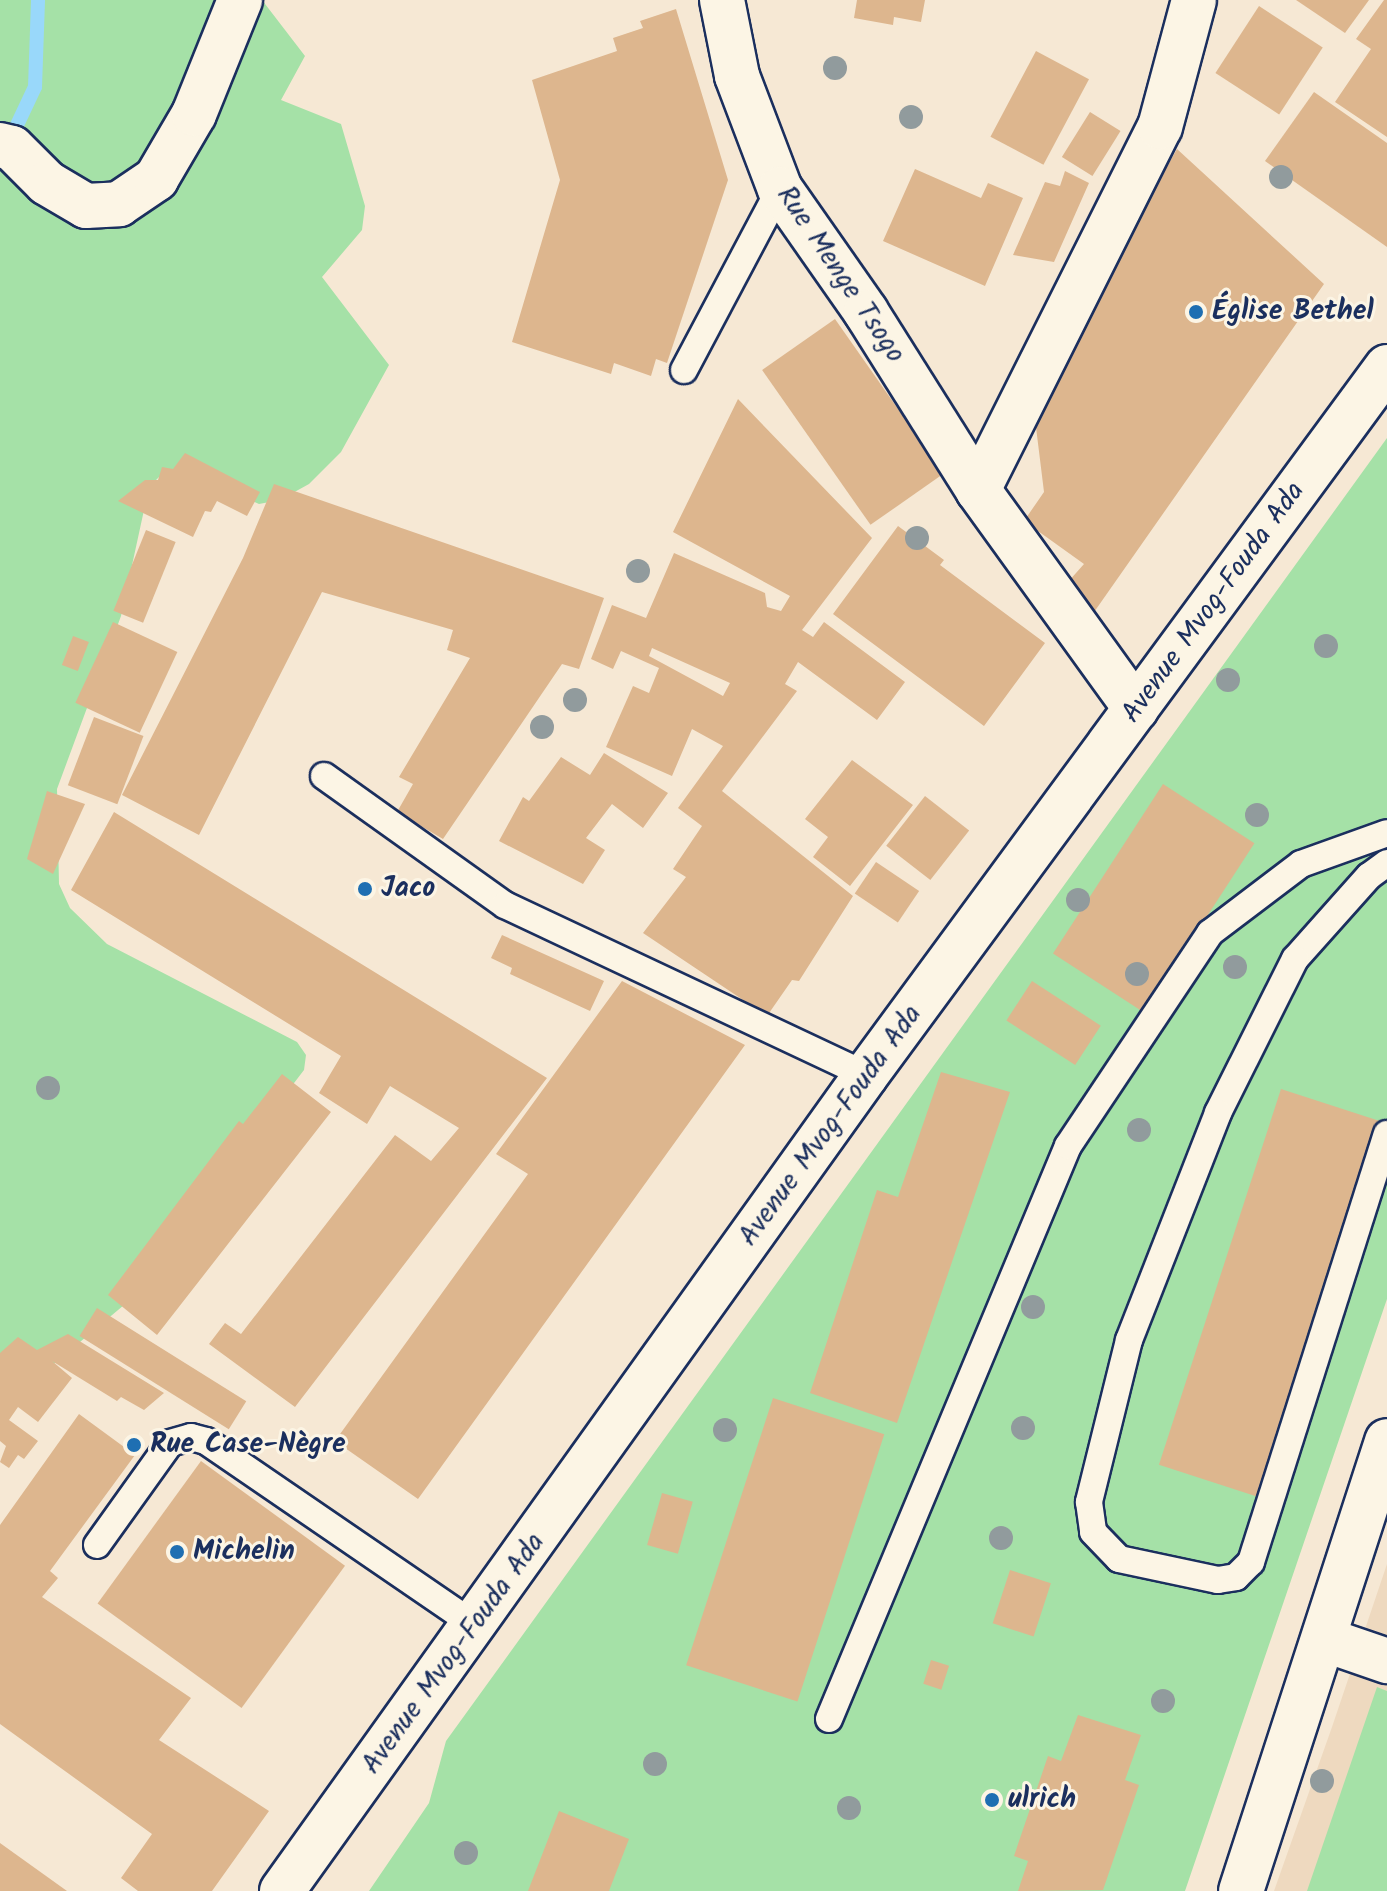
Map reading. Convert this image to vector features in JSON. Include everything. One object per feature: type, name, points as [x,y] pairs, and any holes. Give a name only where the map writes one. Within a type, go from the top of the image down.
[{"type":"main road","points":[[0,145],[12,148],[47,183],[86,206],[119,204],[156,179],[194,114],[240,0]]},
{"type":"main road","name":"Rue Menge Tsogo","points":[[722,0],[737,76],[780,189],[866,312],[978,490],[1136,709]]},
{"type":"main road","points":[[978,490],[1160,127],[1194,0]]},
{"type":"main road","name":"Avenue Mvog-Fouda Ada","points":[[282,1891],[476,1626],[866,1075],[1387,367]]},
{"type":"main road","points":[[1241,1891],[1378,1493],[1387,1441]]},
{"type":"main road","points":[[1326,1640],[1387,1661]]},
{"type":"lane","points":[[684,370],[780,189]]},
{"type":"lane","points":[[324,776],[505,905],[866,1075]]},
{"type":"lane","points":[[829,1719],[1068,1146],[1210,933],[1301,864],[1387,833]]},
{"type":"lane","points":[[1387,863],[1369,876],[1295,959],[1218,1113],[1129,1340],[1089,1502],[1093,1532],[1119,1559],[1218,1580],[1236,1577],[1251,1562],[1387,1134]]},
{"type":"lane","points":[[97,1545],[170,1443],[191,1437],[206,1441],[476,1626]]},
{"type":"shaded area","points":[[1387,1564],[1387,1891],[1274,1891],[1332,1727]]},
{"type":"green space","points":[[0,0],[262,0],[305,56],[281,100],[341,124],[365,206],[362,230],[322,277],[389,365],[341,452],[309,484],[280,500],[259,504],[180,469],[164,472],[149,487],[121,616],[57,789],[59,884],[70,908],[107,944],[297,1042],[306,1055],[304,1070],[124,1305],[55,1363],[0,1385]]},
{"type":"green space","points":[[1387,438],[1387,1299],[1185,1891],[369,1891],[429,1803],[446,1741]]},
{"type":"green space","points":[[1377,1687],[1387,1691],[1387,1891],[1307,1891]]},
{"type":"building","points":[[857,0],[925,0],[921,22],[894,17],[893,25],[854,18]]},
{"type":"building","points":[[1296,0],[1369,0],[1345,33]]},
{"type":"building","points":[[1387,0],[1387,137],[1335,102],[1371,49],[1356,39]]},
{"type":"building","points":[[1259,6],[1323,47],[1279,114],[1215,73]]},
{"type":"building","points":[[676,9],[728,180],[667,363],[656,359],[651,376],[614,363],[611,374],[512,342],[560,180],[532,80],[617,51],[613,38],[643,28],[640,21]]},
{"type":"building","points":[[1036,51],[1089,79],[1043,165],[990,137]]},
{"type":"building","points":[[1314,92],[1387,143],[1387,247],[1265,161]]},
{"type":"building","points":[[1090,112],[1121,131],[1092,176],[1062,157]]},
{"type":"building","points":[[1177,149],[1324,284],[1092,615],[1060,591],[1084,564],[1024,521],[1044,492],[1033,403]]},
{"type":"building","points":[[915,169],[981,198],[988,183],[1023,198],[985,286],[883,241]]},
{"type":"building","points":[[1065,171],[1089,183],[1054,262],[1013,255],[1045,182],[1060,186]]},
{"type":"building","points":[[835,319],[943,474],[871,525],[762,370]]},
{"type":"building","points":[[738,399],[872,538],[802,630],[813,637],[824,622],[905,682],[877,720],[798,662],[785,684],[797,691],[722,791],[853,896],[799,981],[792,980],[767,1016],[643,933],[686,877],[673,869],[702,826],[678,808],[723,746],[692,729],[672,776],[606,747],[633,686],[649,693],[659,668],[621,651],[613,669],[591,659],[612,605],[646,618],[674,553],[765,593],[767,607],[781,611],[790,596],[673,532]],"holes":[[[652,648],[730,683],[723,696],[649,656]]]},
{"type":"building","points":[[185,453],[260,492],[247,516],[217,501],[211,512],[205,511],[193,537],[118,501],[145,480],[158,480],[162,467],[173,469]]},
{"type":"building","points":[[274,484],[604,598],[579,669],[562,664],[443,839],[397,812],[413,784],[399,777],[470,658],[447,650],[453,630],[322,592],[199,835],[122,795],[243,558]]},
{"type":"building","points":[[898,526],[944,560],[940,565],[1045,643],[984,726],[833,614]]},
{"type":"building","points":[[146,530],[176,542],[143,623],[113,611]]},
{"type":"building","points":[[113,622],[177,652],[140,733],[75,703]]},
{"type":"building","points":[[73,636],[89,642],[78,671],[62,665]]},
{"type":"building","points":[[94,717],[143,736],[117,804],[68,785]]},
{"type":"building","points":[[604,753],[668,793],[643,828],[612,804],[586,838],[605,850],[583,884],[499,841],[523,797],[529,801],[561,757],[590,775]]},
{"type":"building","points":[[852,760],[913,805],[850,886],[813,857],[828,837],[805,819]]},
{"type":"building","points":[[1163,784],[1254,843],[1144,1013],[1053,953]]},
{"type":"building","points":[[47,791],[85,804],[53,874],[27,859]]},
{"type":"building","points":[[925,796],[969,830],[930,880],[886,846]]},
{"type":"building","points":[[114,812],[547,1078],[295,1407],[209,1344],[225,1323],[241,1334],[395,1135],[431,1161],[459,1128],[390,1086],[367,1124],[319,1093],[341,1056],[71,890]]},
{"type":"building","points":[[876,862],[919,891],[898,923],[855,894]]},
{"type":"building","points":[[502,935],[604,981],[590,1011],[510,974],[512,968],[491,958]]},
{"type":"building","points":[[622,981],[745,1045],[418,1499],[335,1441],[528,1174],[496,1154]]},
{"type":"building","points":[[1032,981],[1101,1026],[1075,1065],[1006,1020]]},
{"type":"building","points":[[941,1072],[1010,1092],[897,1423],[810,1393],[877,1190],[898,1197]]},
{"type":"building","points":[[282,1074],[331,1112],[157,1335],[108,1295],[239,1121],[243,1124]]},
{"type":"building","points":[[1281,1089],[1387,1123],[1265,1499],[1159,1465]]},
{"type":"building","points":[[97,1308],[246,1401],[229,1429],[80,1336]]},
{"type":"building","points":[[68,1334],[164,1393],[144,1410],[121,1397],[117,1401],[52,1361],[72,1378],[38,1422],[18,1407],[9,1420],[38,1441],[24,1459],[18,1455],[9,1468],[0,1462],[6,1446],[0,1441],[0,1353],[18,1337],[37,1350]]},
{"type":"building","points":[[773,1398],[884,1434],[797,1701],[686,1665]]},
{"type":"building","points":[[79,1414],[135,1455],[50,1571],[58,1578],[42,1597],[191,1698],[159,1740],[269,1811],[212,1891],[138,1891],[121,1878],[152,1834],[0,1724],[0,1525]]},
{"type":"building","points":[[201,1461],[345,1566],[242,1708],[98,1603]]},
{"type":"building","points":[[662,1493],[693,1502],[678,1554],[647,1545]]},
{"type":"building","points":[[1010,1570],[1051,1583],[1034,1637],[993,1623]]},
{"type":"building","points":[[931,1660],[949,1666],[941,1690],[923,1684]]},
{"type":"building","points":[[1078,1715],[1141,1735],[1125,1780],[1139,1785],[1103,1890],[1018,1891],[1028,1861],[1014,1856],[1048,1756],[1061,1761]]},
{"type":"building","points":[[559,1811],[629,1839],[609,1891],[528,1891]]},
{"type":"building","points":[[0,1843],[67,1891],[0,1891]]},
{"type":"waterway","points":[[9,142],[35,87],[38,0]]},
{"type":"place","name":"Église Bethel","points":[[1196,312]]},
{"type":"place","name":"Jaco","points":[[365,889]]},
{"type":"place","name":"Rue Case-Nègre","points":[[134,1445]]},
{"type":"place","name":"Michelin","points":[[177,1552]]},
{"type":"place","name":"ulrich","points":[[992,1800]]}]
